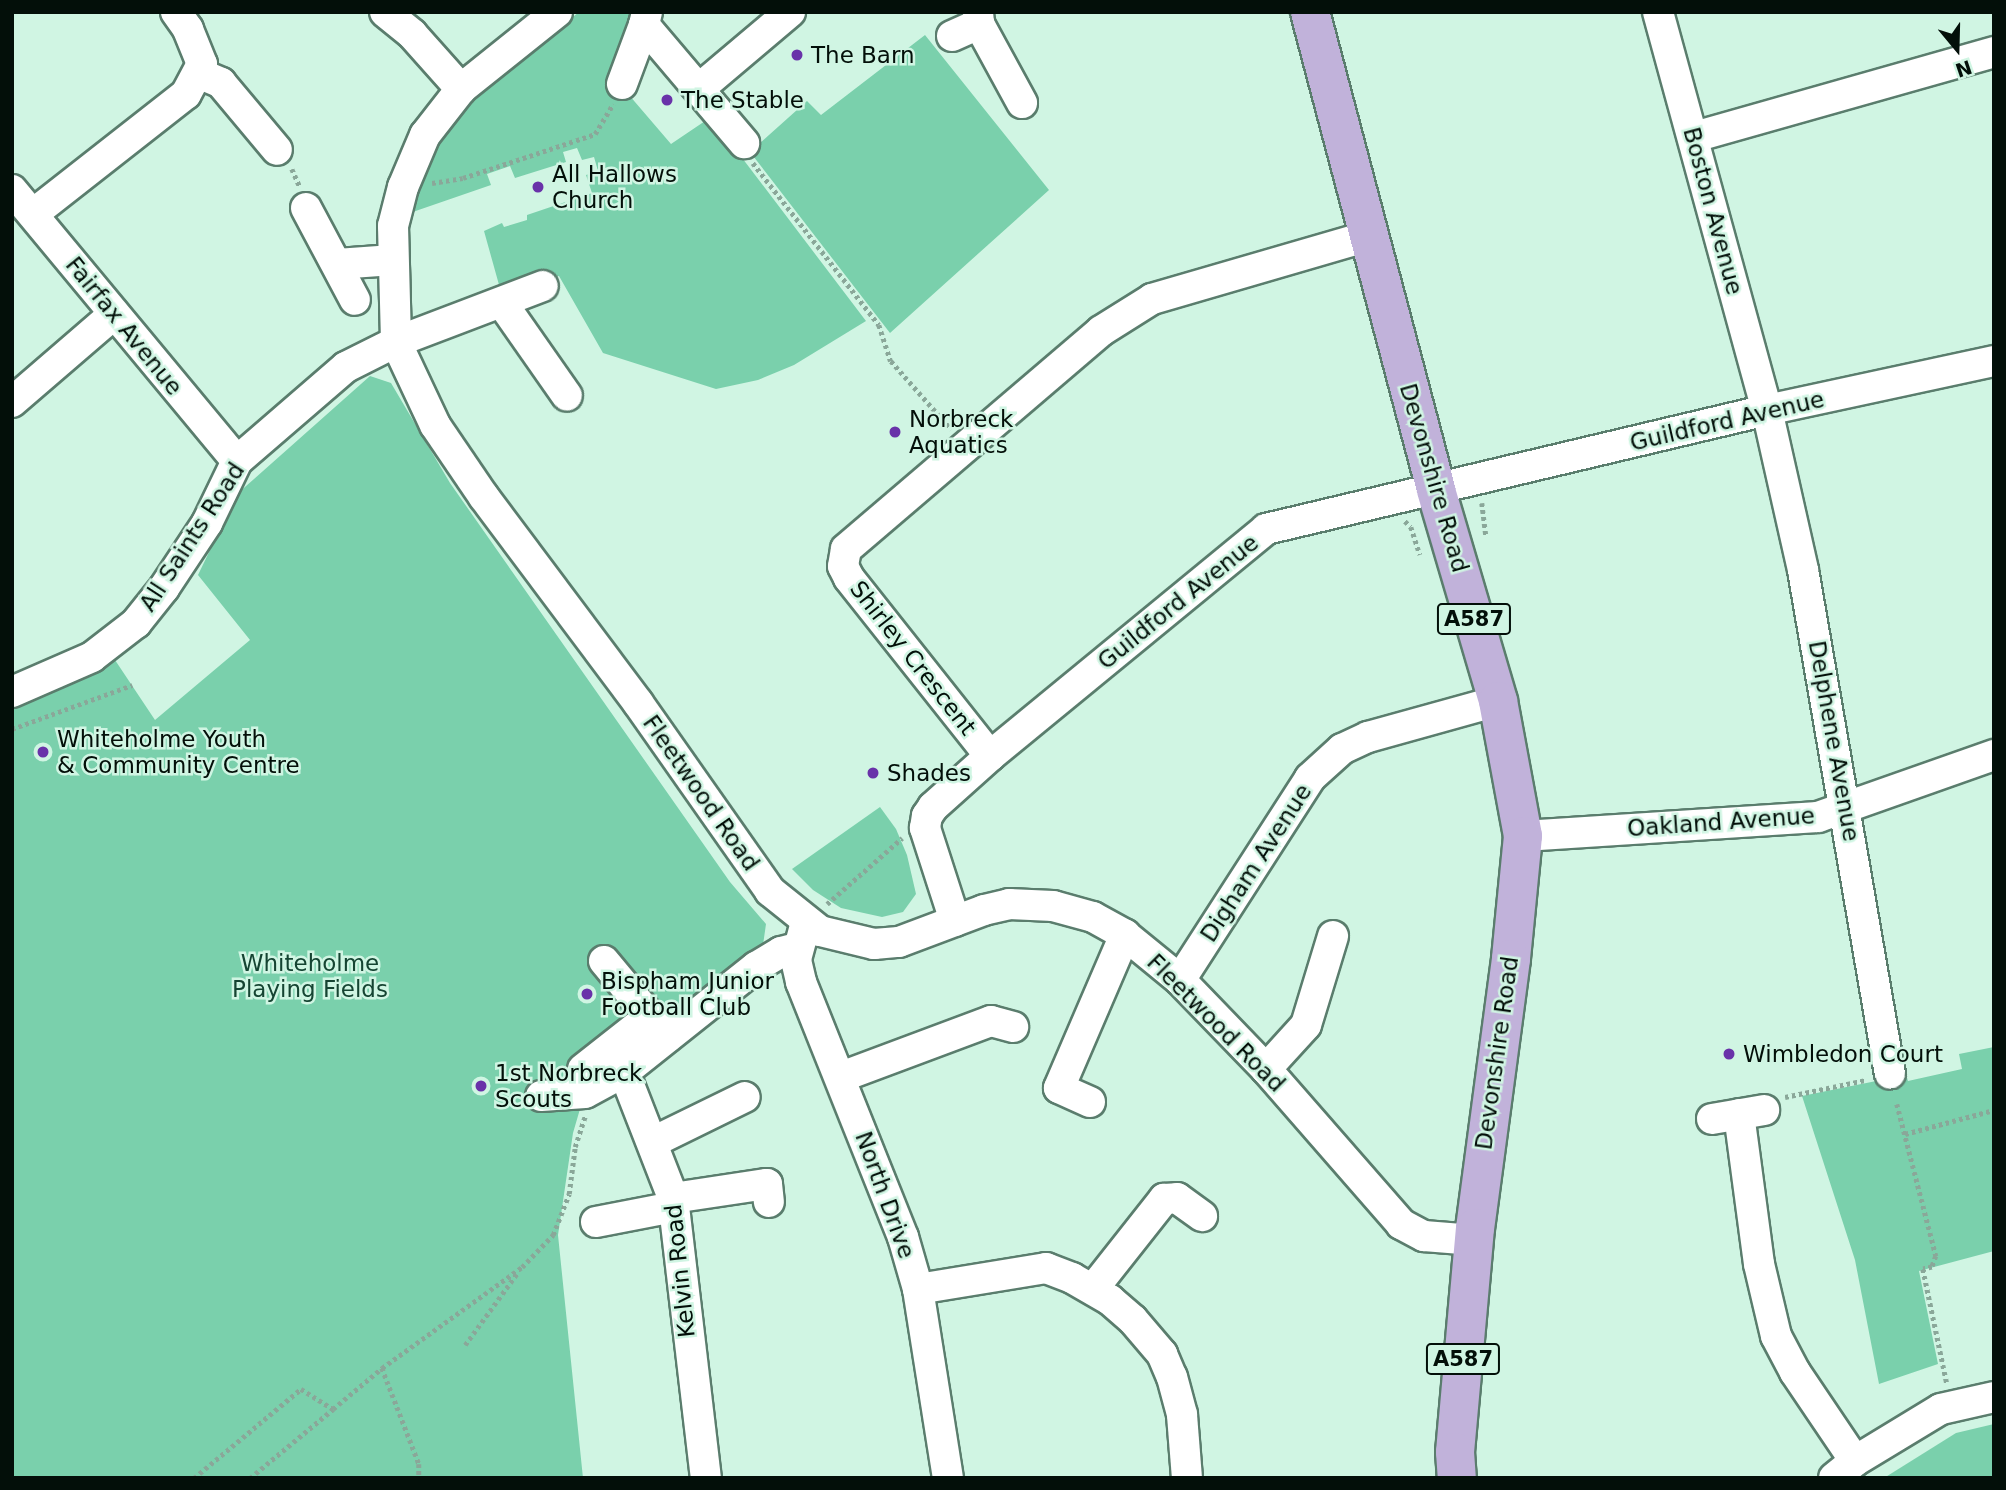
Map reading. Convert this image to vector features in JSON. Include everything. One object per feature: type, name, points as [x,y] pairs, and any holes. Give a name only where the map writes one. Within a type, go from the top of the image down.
[{"type":"main road","name":"Devonshire Road","points":[[1310,12],[1436,490],[1498,701],[1523,836],[1511,959],[1474,1240]]},
{"type":"main road","name":"A587","points":[[1457,1478],[1455,1451],[1474,1240]]},
{"type":"street","points":[[33,214],[186,94],[202,64],[188,29],[176,12]]},
{"type":"street","points":[[385,12],[412,34],[461,89]]},
{"type":"street","points":[[396,342],[393,226],[403,187],[425,135],[461,89],[557,12]]},
{"type":"street","points":[[699,88],[790,12]]},
{"type":"street","name":"Boston Avenue","points":[[1658,12],[1767,410]]},
{"type":"street","points":[[645,18],[744,142]]},
{"type":"street","points":[[622,84],[645,18]]},
{"type":"street","points":[[952,36],[979,18],[1022,103]]},
{"type":"street","points":[[1694,137],[1994,52]]},
{"type":"street","points":[[198,73],[220,83],[277,140]]},
{"type":"street","name":"Fairfax Avenue","points":[[12,190],[237,461]]},
{"type":"street","points":[[306,208],[355,300]]},
{"type":"street","name":"Shirley Crescent","points":[[990,756],[849,578],[844,566],[846,549],[1101,331],[1152,299],[1369,236]]},
{"type":"street","points":[[337,264],[393,260]]},
{"type":"street","name":"All Saints Road","points":[[12,692],[92,657],[136,624],[164,588],[206,523],[237,461],[346,367],[396,342],[543,286]]},
{"type":"street","points":[[502,303],[567,396]]},
{"type":"street","points":[[12,402],[114,314]]},
{"type":"street","name":"Fleetwood Road","points":[[396,342],[435,425],[484,497],[638,703],[802,935],[874,944],[899,942],[997,907],[1033,904],[1081,913],[1125,935],[1181,980],[1266,1069],[1401,1224],[1424,1236],[1474,1240]]},
{"type":"street","name":"Guildford Avenue","points":[[925,828],[926,816],[940,799],[1266,529],[1767,410],[1994,361]]},
{"type":"street","name":"Delphene Avenue","points":[[1767,410],[1803,570],[1890,1074]]},
{"type":"street","name":"Digham Avenue","points":[[1181,980],[1310,778],[1342,748],[1368,737],[1498,701]]},
{"type":"street","name":"Oakland Avenue","points":[[1523,836],[1818,817],[1994,755]]},
{"type":"street","points":[[925,828],[955,921]]},
{"type":"street","points":[[541,1096],[585,1093],[590,1079],[658,1027],[781,952],[802,935]]},
{"type":"street","name":"North Drive","points":[[802,935],[796,960],[801,982],[903,1237],[918,1289],[948,1478]]},
{"type":"street","points":[[1090,1102],[1047,1085],[1125,935]]},
{"type":"street","points":[[1266,1069],[1306,1025],[1333,936]]},
{"type":"street","points":[[604,961],[658,1027]]},
{"type":"street","points":[[841,1077],[991,1021],[1013,1027]]},
{"type":"street","points":[[590,1079],[624,1072],[658,1027]]},
{"type":"street","name":"Kelvin Road","points":[[624,1072],[674,1202],[706,1478]]},
{"type":"street","points":[[653,1142],[745,1097]]},
{"type":"street","points":[[1748,1110],[1759,1264],[1776,1336],[1845,1469],[1952,1405],[1994,1396]]},
{"type":"street","points":[[596,1222],[674,1202],[766,1184],[769,1202]]},
{"type":"street","points":[[1093,1289],[1164,1199],[1177,1198],[1202,1216]]},
{"type":"street","points":[[918,1289],[1046,1268],[1093,1289],[1133,1320],[1161,1354],[1172,1377],[1182,1415],[1188,1478]]},
{"type":"path","points":[[403,187],[463,178],[594,134],[622,84]]},
{"type":"path","points":[[277,140],[297,176],[306,208]]},
{"type":"path","points":[[744,142],[745,151],[780,199],[879,325],[891,361],[965,446]]},
{"type":"path","points":[[1486,536],[1480,508],[1483,501],[1491,495]]},
{"type":"path","points":[[12,729],[132,685]]},
{"type":"path","points":[[802,935],[906,834],[925,828]]},
{"type":"path","points":[[1748,1110],[1890,1074]]},
{"type":"path","points":[[250,1478],[382,1368],[528,1260],[553,1236],[569,1194],[590,1079]]},
{"type":"path","points":[[1897,1104],[1936,1256],[1932,1267],[1923,1269],[1952,1405]]},
{"type":"path","points":[[1905,1134],[1994,1110]]},
{"type":"path","points":[[465,1345],[528,1260]]},
{"type":"path","points":[[382,1368],[419,1464],[419,1478]]},
{"type":"path","points":[[194,1478],[301,1389],[333,1409]]},
{"type":"green space","points":[[579,12],[637,12],[623,88],[671,144],[711,117],[866,321],[794,365],[758,380],[716,389],[603,353],[559,276],[501,292],[484,231],[502,223],[504,227],[527,220],[527,215],[592,193],[586,175],[598,171],[594,157],[582,160],[577,148],[563,152],[566,162],[515,178],[510,166],[487,174],[491,185],[404,215],[439,134],[475,97]]},
{"type":"green space","points":[[925,35],[1049,190],[890,333],[750,152],[807,101],[821,115]]},
{"type":"green space","name":"Whiteholme Playing Fields","points":[[370,376],[391,383],[450,483],[730,882],[766,924],[763,945],[587,1085],[573,1133],[558,1235],[583,1478],[12,1478],[12,704],[115,660],[155,720],[250,640],[198,575],[237,494]]},
{"type":"green space","points":[[880,807],[896,829],[907,855],[916,894],[903,912],[882,917],[841,908],[813,890],[792,869]]},
{"type":"green space","points":[[1994,1047],[1994,1251],[1919,1271],[1938,1364],[1879,1384],[1855,1260],[1802,1096],[1906,1075],[1908,1081],[1962,1069],[1959,1054]]},
{"type":"green space","points":[[1994,1424],[1994,1478],[1884,1478],[1956,1433]]},
{"type":"place","name":"The Barn","points":[[797,55]]},
{"type":"place","name":"The Stable","points":[[667,100]]},
{"type":"place","name":"All Hallows Church","points":[[538,187]]},
{"type":"place","name":"Norbreck Aquatics","points":[[895,432]]},
{"type":"place","name":"Whiteholme Youth & Community Centre","points":[[43,752]]},
{"type":"place","name":"Shades","points":[[873,773]]},
{"type":"place","name":"Bispham Junior Football Club","points":[[587,994]]},
{"type":"place","name":"Wimbledon Court","points":[[1729,1054]]},
{"type":"place","name":"1st Norbreck Scouts","points":[[481,1086]]}]
